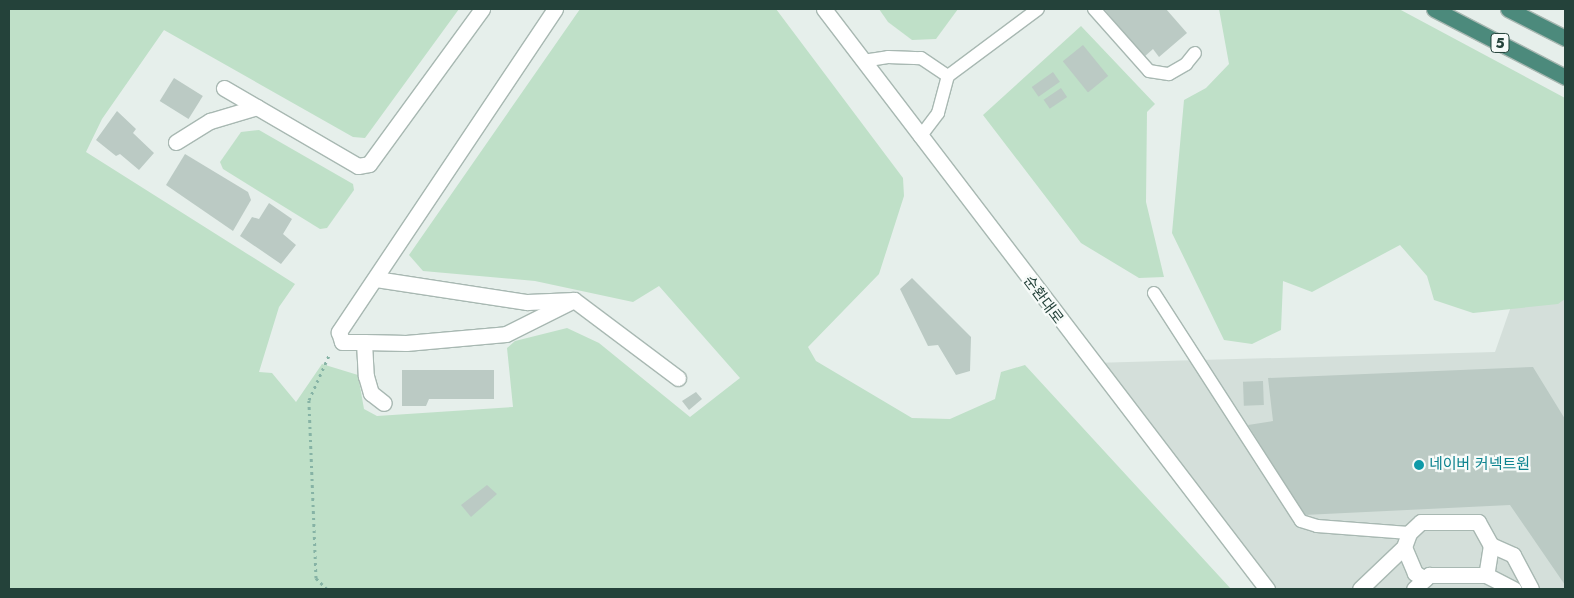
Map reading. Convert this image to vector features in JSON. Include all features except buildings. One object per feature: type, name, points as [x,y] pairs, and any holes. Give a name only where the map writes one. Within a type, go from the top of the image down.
[{"type":"highway","name":"5","points":[[1434,9],[1565,77]]},
{"type":"highway","name":"5","points":[[1508,9],[1565,38]]},
{"type":"street","points":[[224,88],[358,166],[369,164],[482,9]]},
{"type":"street","points":[[555,9],[376,280],[339,332],[342,342],[406,343],[506,334],[574,300]]},
{"type":"street","name":"순환대로","points":[[824,9],[1267,589]]},
{"type":"street","points":[[176,142],[210,121],[256,107]]},
{"type":"street","points":[[376,280],[527,302],[574,300],[678,378]]},
{"type":"street","points":[[364,342],[366,376],[371,392],[384,403]]},
{"type":"street","points":[[1360,589],[1407,540],[1421,522],[1478,522],[1491,545],[1513,556],[1531,589]]},
{"type":"street","points":[[1407,540],[1415,574],[1420,584],[1429,575],[1486,575],[1514,589]]},
{"type":"street","points":[[1486,575],[1491,545]]},
{"type":"lane","points":[[920,137],[938,113],[948,76],[1038,9]]},
{"type":"lane","points":[[1094,9],[1149,71],[1169,74],[1186,64],[1194,53]]},
{"type":"lane","points":[[863,62],[888,57],[921,58],[948,76]]},
{"type":"lane","points":[[1154,293],[1301,521],[1317,526],[1407,540]]},
{"type":"path","points":[[327,589],[316,578],[309,400],[339,332]]},
{"type":"shaded area","points":[[1540,223],[1565,227],[1565,589],[1267,589],[1092,363],[1495,352]]},
{"type":"green space","points":[[9,9],[459,9],[365,138],[353,137],[164,30],[102,119],[86,152],[295,284],[279,307],[259,372],[272,373],[296,402],[322,364],[358,375],[364,409],[377,416],[513,407],[507,348],[515,341],[567,328],[599,343],[690,417],[740,378],[659,286],[633,302],[535,281],[423,271],[409,255],[580,9],[776,9],[903,178],[904,196],[879,274],[808,347],[816,361],[912,418],[950,419],[995,399],[1001,372],[1025,365],[1231,589],[9,589]]},
{"type":"green space","points":[[879,9],[958,9],[936,39],[912,40],[888,22]]},
{"type":"green space","points":[[1219,9],[1399,9],[1565,98],[1565,299],[1558,304],[1473,313],[1434,300],[1427,276],[1400,245],[1312,292],[1283,281],[1281,330],[1252,344],[1224,340],[1172,233],[1184,100],[1206,88],[1229,64]]},
{"type":"green space","points":[[1081,26],[1155,104],[1147,112],[1146,202],[1164,277],[1139,278],[1081,243],[983,115]]},
{"type":"green space","points":[[259,130],[353,184],[354,190],[327,228],[320,229],[223,169],[220,162],[241,132]]},
{"type":"place","name":"네이버 커넥트원","points":[[1419,465]]}]
